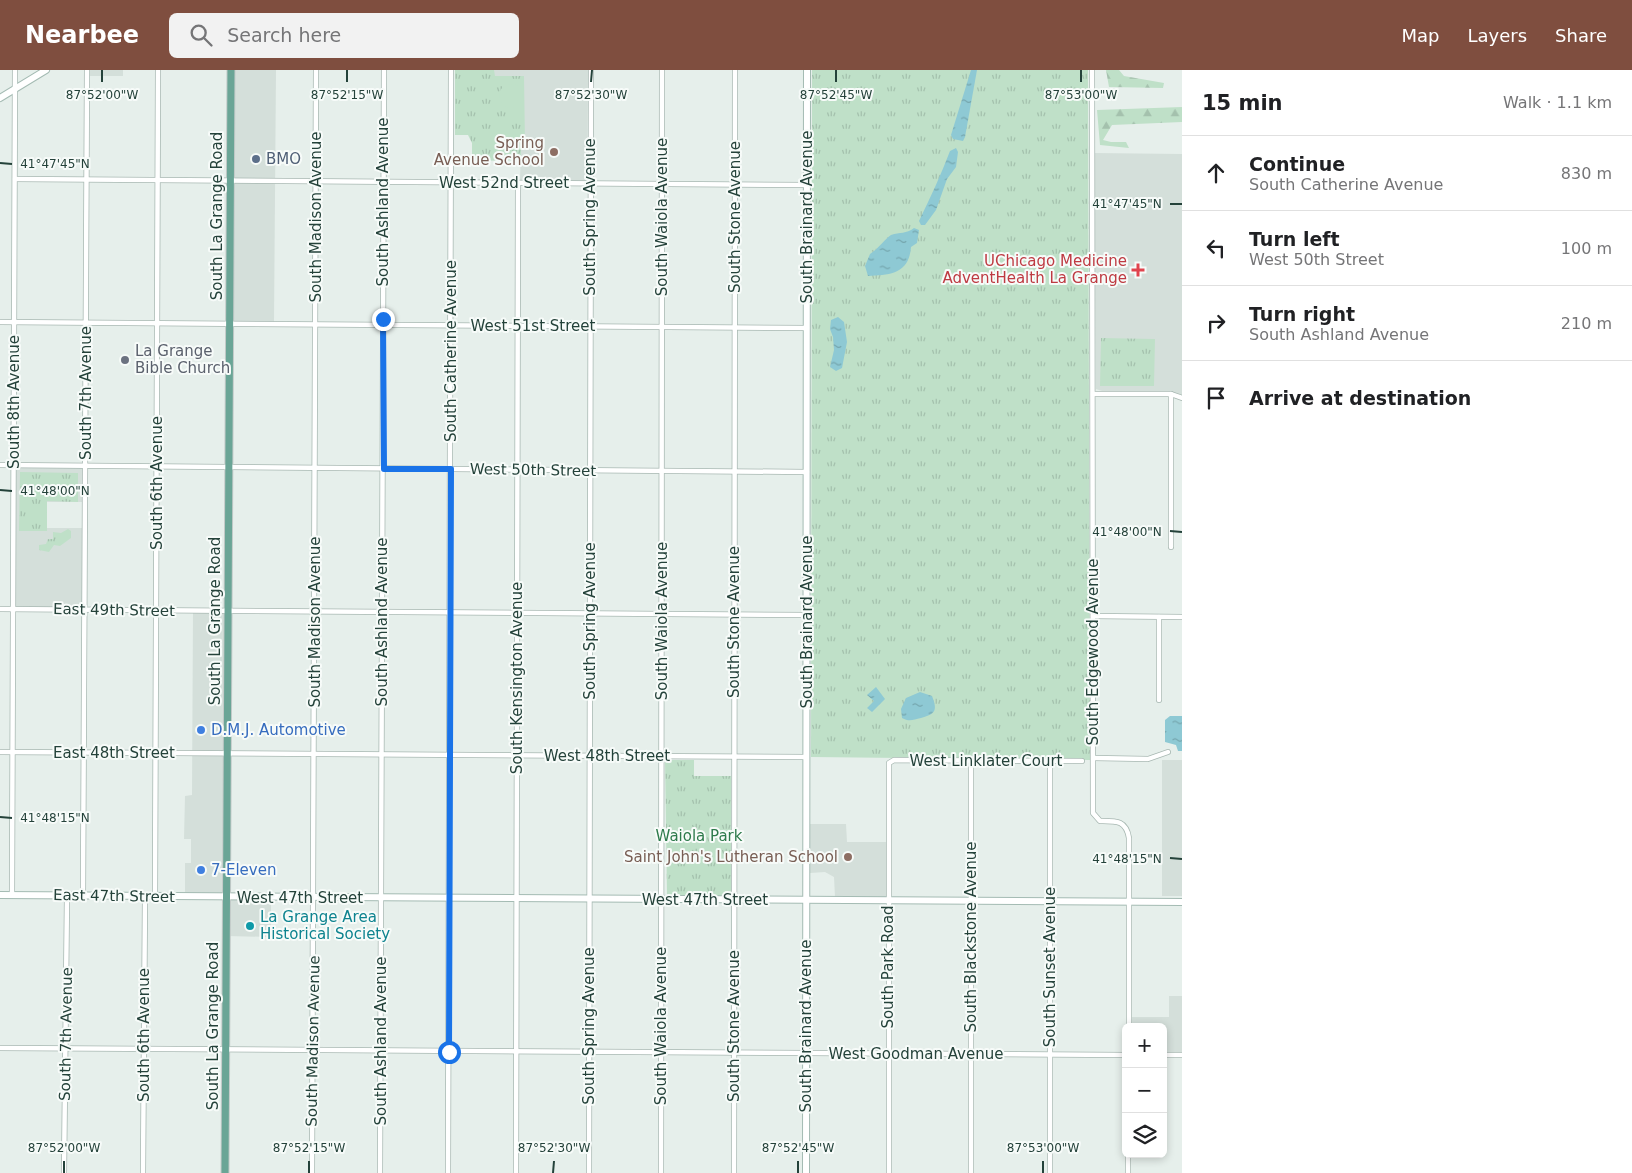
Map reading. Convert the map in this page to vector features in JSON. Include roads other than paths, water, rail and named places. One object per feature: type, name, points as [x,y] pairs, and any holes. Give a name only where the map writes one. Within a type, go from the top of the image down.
[{"type":"main road","points":[[0,98],[46,70]]},
{"type":"main road","name":"South La Grange Road","points":[[226,1173],[231,70]]},
{"type":"main road","name":"South Brainard Avenue","points":[[806,1173],[807,70]]},
{"type":"main road","name":"East 47th Street","points":[[0,895],[227,898]]},
{"type":"main road","name":"West 47th Street","points":[[227,898],[1182,902]]},
{"type":"street","name":"South 8th Avenue","points":[[12,895],[15,70]]},
{"type":"street","name":"South 7th Avenue","points":[[83,896],[87,70]]},
{"type":"street","name":"South 6th Avenue","points":[[155,896],[158,70]]},
{"type":"street","name":"South Madison Avenue","points":[[312,1173],[315,898],[316,70]]},
{"type":"street","name":"South Ashland Avenue","points":[[380,1173],[384,70]]},
{"type":"street","name":"South Catherine Avenue","points":[[448,1173],[451,70]]},
{"type":"street","name":"South Spring Avenue","points":[[589,1173],[591,70]]},
{"type":"street","name":"South Waiola Avenue","points":[[661,1173],[662,70]]},
{"type":"street","name":"South Stone Avenue","points":[[734,1173],[735,70]]},
{"type":"street","name":"South Edgewood Avenue","points":[[1092,70],[1094,816],[1100,820],[1118,821],[1128,829],[1129,1023]]},
{"type":"street","name":"West 52nd Street","points":[[15,179],[807,185]]},
{"type":"street","name":"South Kensington Avenue","points":[[516,1173],[518,183]]},
{"type":"street","name":"West 51st Street","points":[[0,322],[807,328]]},
{"type":"street","points":[[1093,394],[1171,394],[1182,398]]},
{"type":"street","points":[[1171,394],[1171,547]]},
{"type":"street","name":"West 50th Street","points":[[0,465],[807,472]]},
{"type":"street","name":"East 49th Street","points":[[0,609],[806,615]]},
{"type":"street","points":[[1093,616],[1182,617]]},
{"type":"street","points":[[1159,617],[1159,700]]},
{"type":"street","name":"East 48th Street","points":[[0,752],[228,754]]},
{"type":"street","points":[[1094,758],[1148,759],[1168,752]]},
{"type":"street","name":"West 48th Street","points":[[228,754],[806,757]]},
{"type":"street","name":"South Blackstone Avenue","points":[[971,760],[971,1173]]},
{"type":"street","name":"West Linklater Court","points":[[890,761],[1082,761]]},
{"type":"street","name":"South Park Road","points":[[889,1173],[890,761]]},
{"type":"street","name":"South Sunset Avenue","points":[[1050,761],[1050,1173]]},
{"type":"street","name":"South 7th Avenue","points":[[64,1173],[67,896]]},
{"type":"street","name":"South 6th Avenue","points":[[143,1173],[146,896]]},
{"type":"street","name":"West Goodman Avenue","points":[[0,1048],[1122,1055]]},
{"type":"street","points":[[1167,1055],[1182,1055]]},
{"type":"street","points":[[1128,1158],[1128,1173]]},
{"type":"water","points":[[971,70],[977,70],[963,141],[953,139],[951,135]]},
{"type":"water","points":[[956,148],[958,152],[956,167],[947,179],[936,210],[925,225],[921,225],[919,221],[950,151]]},
{"type":"water","points":[[914,228],[919,230],[917,243],[911,247],[907,263],[891,274],[868,276],[865,266],[870,254],[891,235]]},
{"type":"water","points":[[838,317],[844,322],[847,342],[842,368],[836,371],[830,367],[834,350],[830,329],[831,320]]},
{"type":"water","points":[[876,687],[885,699],[872,712],[867,708],[874,701],[867,695]]},
{"type":"water","points":[[920,692],[932,696],[935,705],[934,711],[929,715],[913,720],[902,718],[901,709],[906,698]]},
{"type":"water","points":[[1170,716],[1182,716],[1182,751],[1178,751],[1176,745],[1165,742],[1165,720]]},
{"type":"place","name":"Spring Avenue School","points":[[554,152]]},
{"type":"place","name":"BMO","points":[[256,159]]},
{"type":"place","name":"UChicago Medicine AdventHealth La Grange","points":[[1138,270]]},
{"type":"place","name":"La Grange Bible Church","points":[[125,360]]},
{"type":"place","name":"D.M.J. Automotive","points":[[201,730]]},
{"type":"place","name":"Saint John's Lutheran School","points":[[848,857]]},
{"type":"place","name":"7-Eleven","points":[[201,870]]},
{"type":"place","name":"La Grange Area Historical Society","points":[[250,926]]},
{"type":"park label","name":"Waiola Park","points":[[699,836]]}]
